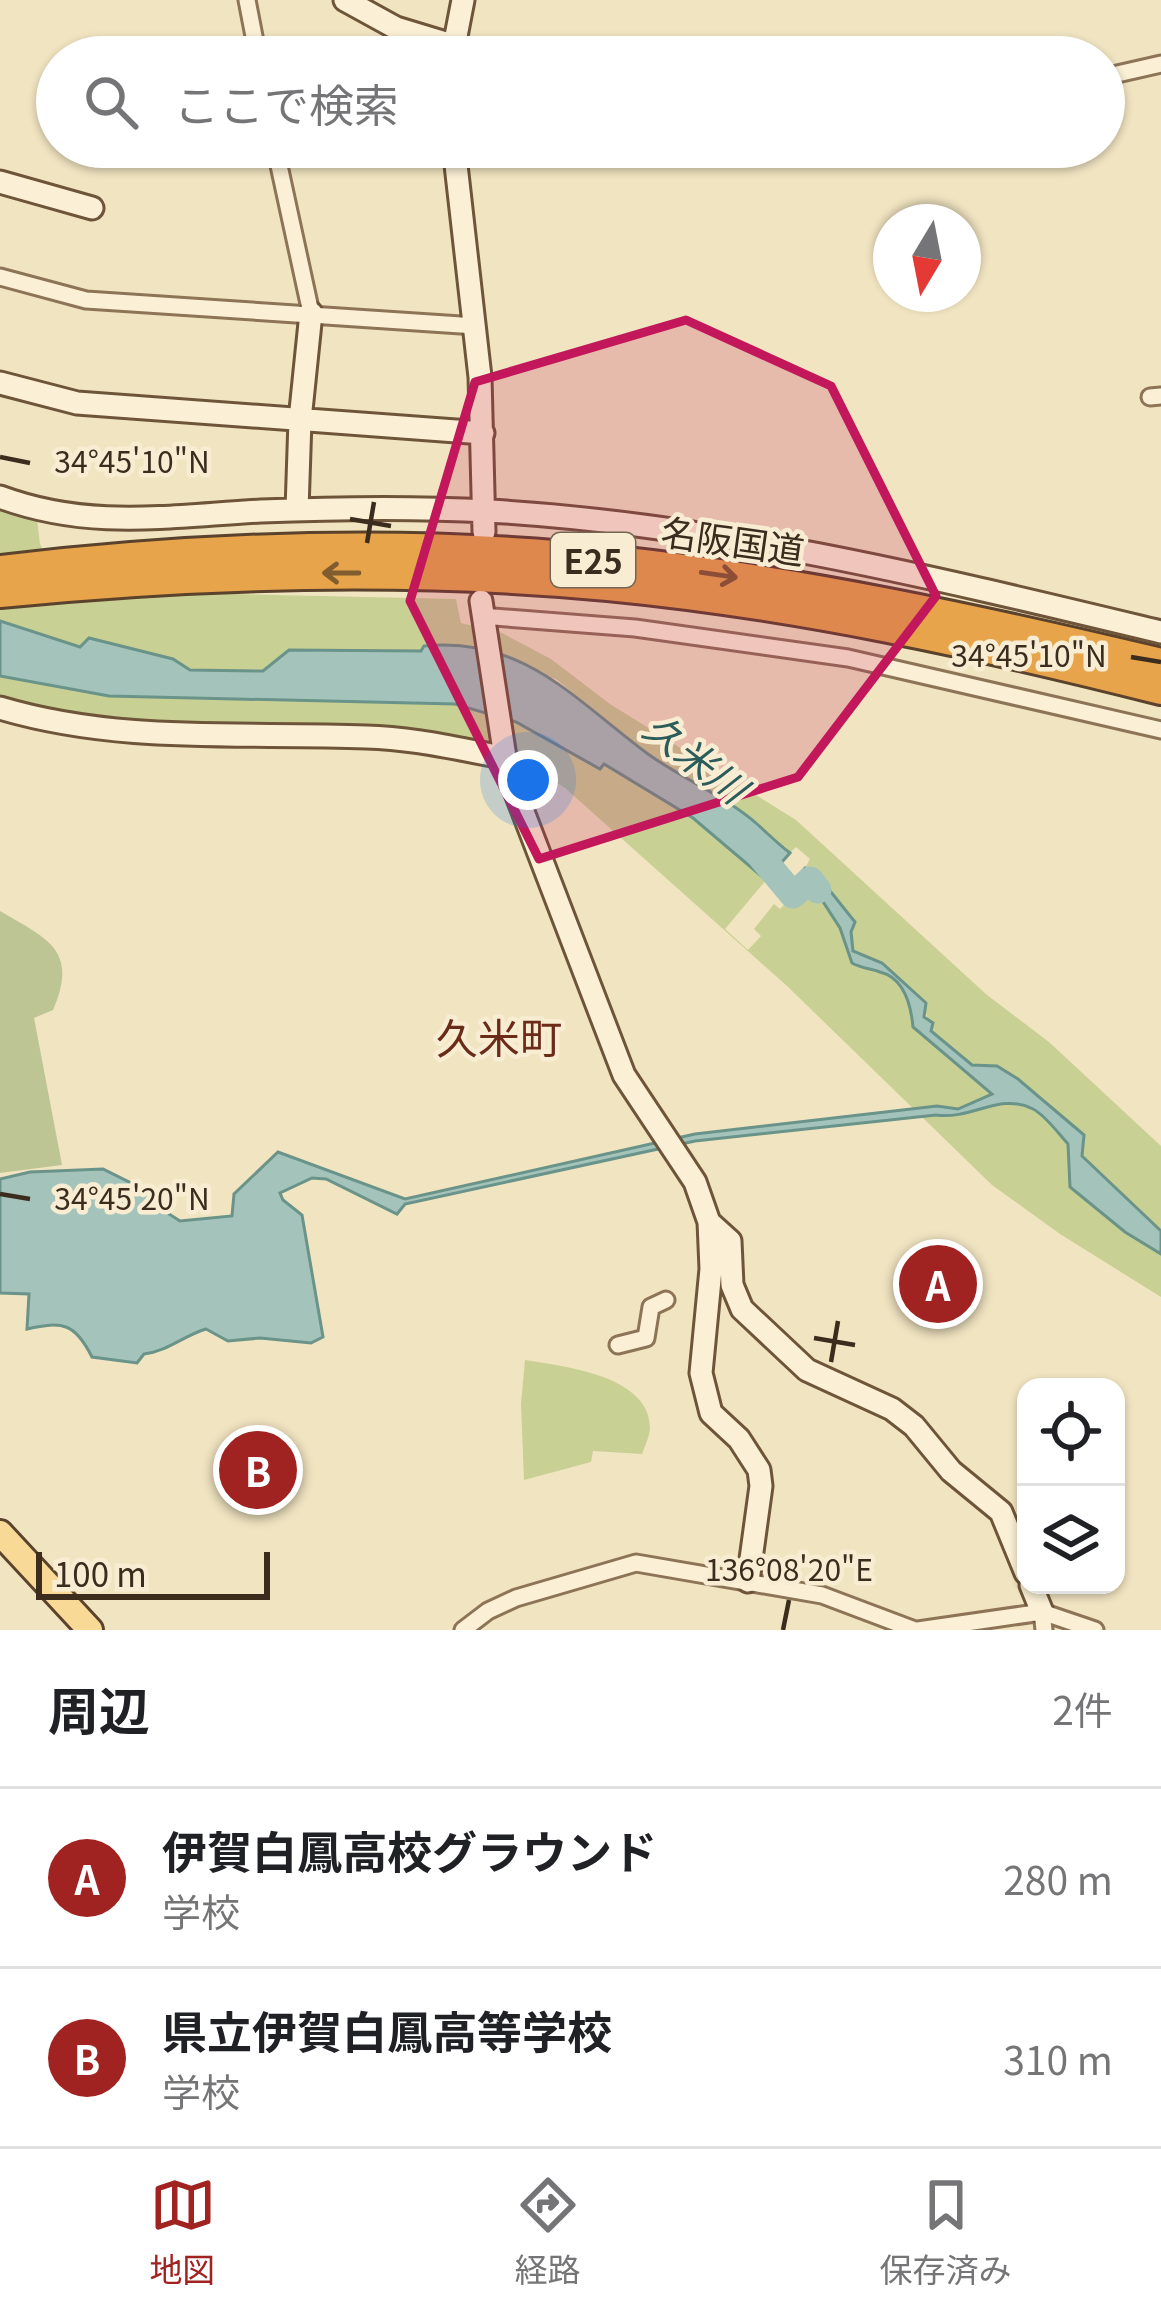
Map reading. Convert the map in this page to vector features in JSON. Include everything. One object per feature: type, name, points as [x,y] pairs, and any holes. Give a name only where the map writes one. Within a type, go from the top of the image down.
[{"type":"highway","name":"名阪国道","points":[[5,578],[209,552],[343,548],[612,561],[880,601],[1161,664]]},
{"type":"highway","name":"名阪国道","points":[[5,578],[63,586],[365,572],[608,585],[872,624],[1161,689]]},
{"type":"main road","points":[[0,1533],[90,1630]]},
{"type":"street","points":[[247,0],[254,36]]},
{"type":"street","points":[[345,0],[415,36]]},
{"type":"street","points":[[456,36],[464,0]]},
{"type":"street","points":[[1125,72],[1161,64]]},
{"type":"street","points":[[280,168],[311,313],[297,510]]},
{"type":"street","points":[[457,168],[476,326],[484,521]]},
{"type":"street","points":[[0,182],[92,208]]},
{"type":"street","points":[[0,277],[86,299],[476,326]]},
{"type":"street","points":[[0,383],[77,403],[483,433]]},
{"type":"street","points":[[0,496],[50,514],[90,519],[297,510],[607,524],[858,562],[1161,632]]},
{"type":"street","points":[[748,1580],[759,1470],[739,1439],[711,1413],[700,1373],[711,1268],[710,1222],[695,1182],[624,1075],[502,752],[482,614],[598,623],[848,658],[1161,730]]},
{"type":"street","points":[[0,708],[112,730],[193,738],[368,737],[502,752]]},
{"type":"street","points":[[710,1222],[730,1241],[732,1285],[742,1309],[807,1370],[892,1408],[914,1426],[951,1471],[1001,1513],[1017,1552]]},
{"type":"street","points":[[618,1345],[646,1338],[651,1307],[665,1300]]},
{"type":"street","points":[[463,1630],[515,1598],[636,1563],[822,1594],[916,1630],[1043,1621],[1095,1630]]},
{"type":"highlighted area","points":[[686,320],[831,386],[936,596],[798,777],[539,859],[410,601],[475,382]]},
{"type":"green space","points":[[0,510],[37,519],[40,544],[62,590],[456,599],[461,623],[502,633],[551,659],[610,704],[796,820],[987,995],[1049,1042],[1161,1146],[1161,1231],[1082,1155],[1084,1135],[1019,1080],[956,1055],[933,1032],[926,1002],[882,963],[853,951],[836,905],[805,868],[810,859],[796,847],[790,853],[758,824],[647,753],[556,679],[421,651],[290,650],[263,671],[190,670],[173,659],[125,646],[80,647],[0,621]]},
{"type":"green space","points":[[0,676],[109,696],[455,704],[516,722],[600,768],[603,763],[693,818],[766,880],[725,929],[748,950],[761,936],[754,929],[774,904],[780,909],[793,895],[818,894],[840,928],[853,963],[888,975],[900,986],[913,1027],[1001,1102],[1034,1109],[1068,1144],[1125,1232],[1161,1254],[1161,1297],[992,1185],[787,986],[565,788],[513,754],[472,740],[109,722],[0,702]]},
{"type":"green space","points":[[0,911],[44,939],[60,959],[60,989],[53,1010],[34,1018],[62,1165],[0,1173]]},
{"type":"green space","points":[[525,1360],[601,1376],[635,1395],[646,1409],[650,1427],[642,1454],[593,1451],[591,1462],[524,1480],[521,1404]]},
{"type":"water","points":[[0,621],[80,647],[89,638],[173,659],[190,670],[263,671],[289,650],[421,651],[424,646],[459,646],[491,651],[546,676],[648,754],[745,814],[790,853],[766,880],[693,818],[604,764],[600,769],[516,722],[455,704],[109,696],[0,676]]},
{"type":"water","points":[[805,868],[855,922],[853,951],[882,963],[926,1003],[924,1017],[933,1023],[931,1031],[972,1065],[997,1066],[1018,1079],[1084,1135],[1082,1156],[1161,1231],[1161,1254],[1125,1232],[1070,1187],[1068,1144],[1038,1112],[1009,1103],[962,1114],[695,1141],[405,1204],[397,1214],[326,1179],[312,1178],[280,1193],[302,1215],[323,1337],[311,1343],[260,1338],[228,1341],[206,1329],[144,1354],[137,1363],[92,1357],[67,1327],[27,1329],[29,1294],[0,1293],[0,1179],[30,1172],[103,1169],[159,1197],[169,1214],[180,1221],[232,1216],[234,1194],[278,1152],[405,1199],[695,1134],[937,1106],[958,1109],[992,1094],[913,1027],[908,1002],[895,980],[852,963],[840,928],[818,894],[793,895],[787,889]]},
{"type":"waterway","name":"久米川","points":[[752,846],[793,895],[810,880],[818,890]]},
{"type":"place","name":"伊賀白鳳高校グラウンド","points":[[938,1284]]},
{"type":"place","name":"県立伊賀白鳳高等学校","points":[[258,1470]]},
{"type":"district","name":"久米町","points":[[499,1035]]}]
